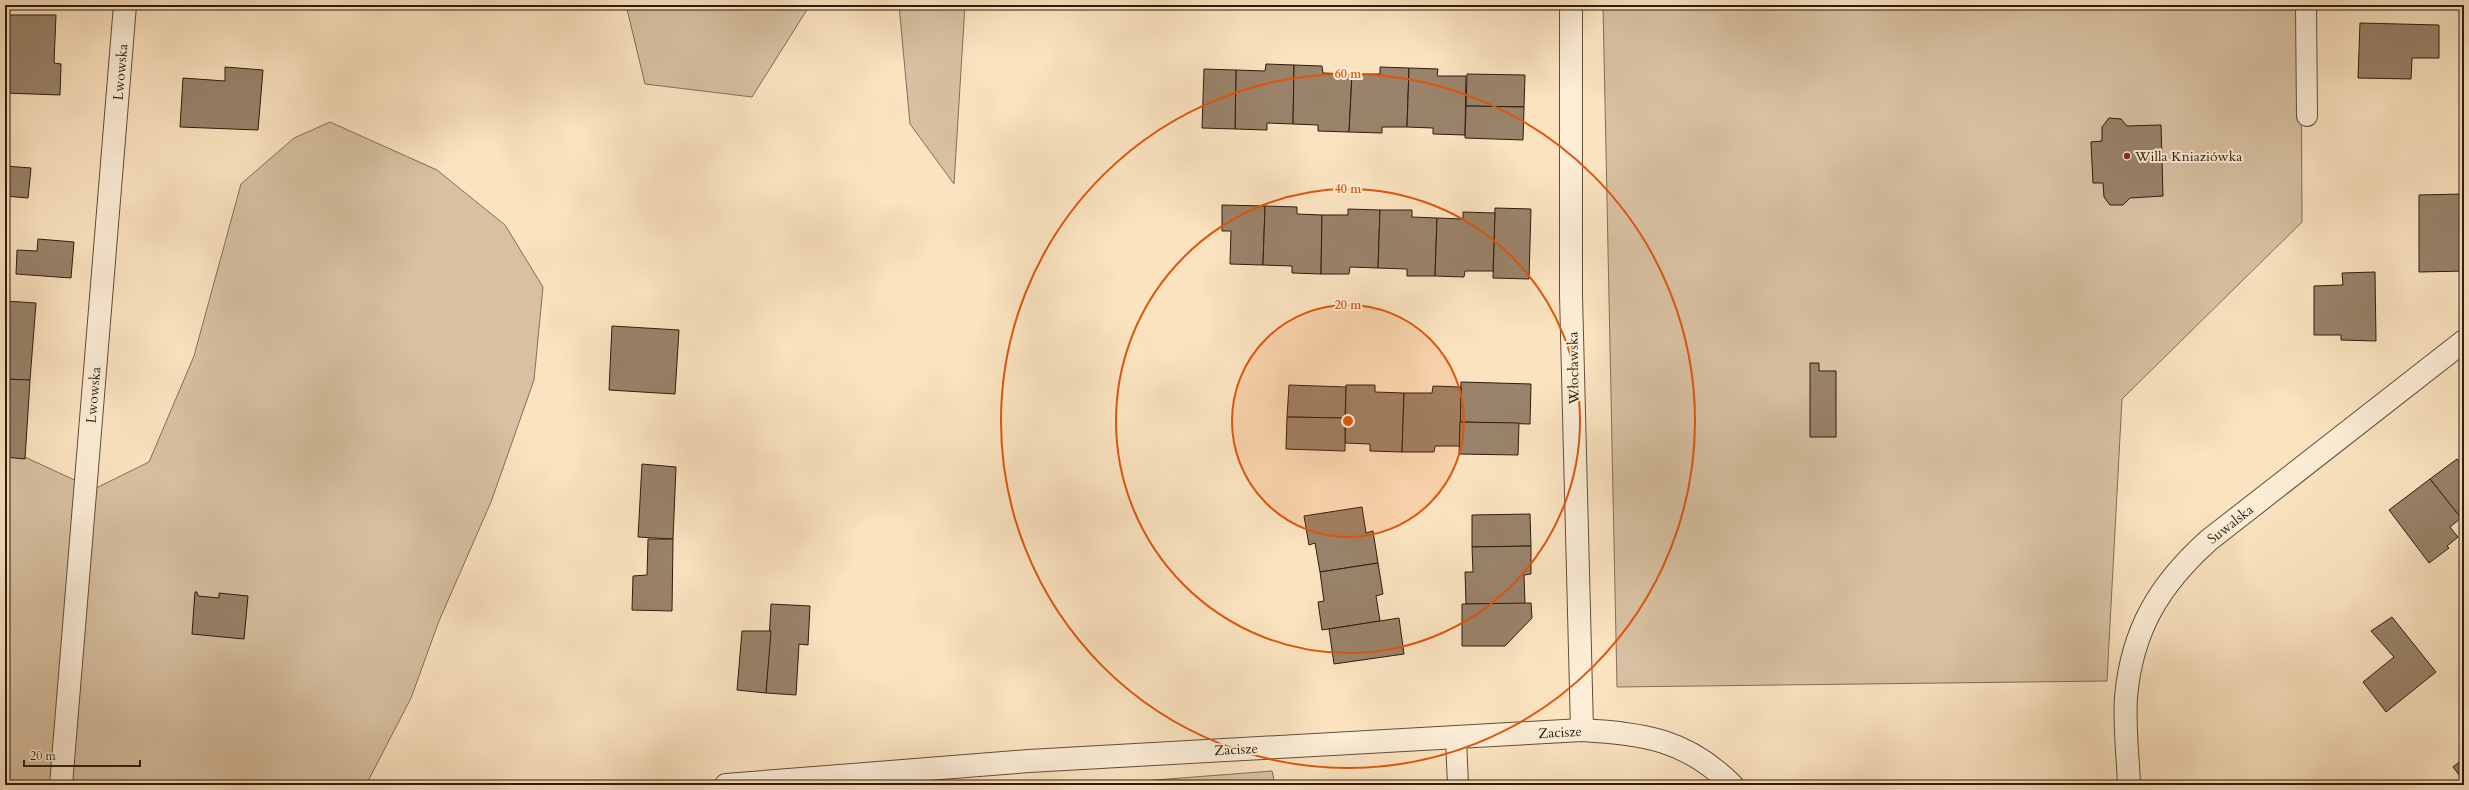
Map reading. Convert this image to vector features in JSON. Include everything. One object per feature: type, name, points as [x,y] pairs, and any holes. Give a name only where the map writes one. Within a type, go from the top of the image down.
[{"type":"street","name":"Lwowska","points":[[61,785],[125,5]]},
{"type":"street","name":"Włocławska","points":[[1570,5],[1571,295],[1582,730]]},
{"type":"street","name":"Suwalska","points":[[2129,785],[2126,698],[2130,664],[2140,633],[2158,595],[2182,565],[2209,540],[2464,341]]},
{"type":"street","name":"Zacisze","points":[[726,785],[1028,761],[1456,739],[1582,730],[1620,732],[1661,740],[1688,750],[1713,766],[1732,785]]},
{"type":"lane","points":[[2306,5],[2307,116]]},
{"type":"lane","points":[[1456,739],[1458,785]]},
{"type":"shaded area","points":[[626,5],[810,5],[752,97],[645,84]]},
{"type":"shaded area","points":[[899,5],[965,5],[954,184],[910,124]]},
{"type":"shaded area","points":[[1603,5],[2301,5],[2302,222],[2122,399],[2107,681],[1617,687]]},
{"type":"shaded area","points":[[330,122],[437,170],[505,225],[543,287],[534,380],[491,502],[439,621],[411,698],[366,785],[5,785],[5,445],[16,453],[94,489],[149,462],[194,356],[241,184],[294,138]]},
{"type":"shaded area","points":[[1272,771],[1275,785],[1090,785]]},
{"type":"building","points":[[5,15],[56,15],[54,63],[61,64],[60,95],[5,93]]},
{"type":"building","points":[[2360,23],[2439,25],[2439,58],[2412,58],[2411,79],[2358,78]]},
{"type":"building","points":[[1266,64],[1294,65],[1293,124],[1267,123],[1267,130],[1235,129],[1236,70],[1265,71]]},
{"type":"building","points":[[1294,65],[1322,66],[1323,73],[1352,74],[1349,132],[1318,131],[1318,125],[1293,124]]},
{"type":"building","points":[[225,67],[263,70],[258,130],[180,127],[183,78],[225,81]]},
{"type":"building","points":[[1380,67],[1409,68],[1407,127],[1382,127],[1382,133],[1349,132],[1352,74],[1380,74]]},
{"type":"building","points":[[1409,68],[1438,69],[1437,76],[1466,76],[1465,135],[1433,134],[1433,128],[1407,127]]},
{"type":"building","points":[[1204,69],[1236,70],[1235,129],[1202,128]]},
{"type":"building","points":[[1467,74],[1525,75],[1524,107],[1466,106]]},
{"type":"building","points":[[1466,106],[1524,107],[1523,140],[1465,138]]},
{"type":"building","name":"Willa Kniaziówka","points":[[2109,118],[2121,119],[2127,126],[2161,125],[2163,196],[2130,198],[2123,205],[2110,205],[2104,197],[2103,183],[2093,183],[2091,142],[2102,141],[2102,127]]},
{"type":"building","points":[[5,166],[31,168],[28,198],[5,196]]},
{"type":"building","points":[[2463,194],[2464,271],[2419,272],[2419,195]]},
{"type":"building","points":[[1222,205],[1265,206],[1263,265],[1230,264],[1231,231],[1222,231]]},
{"type":"building","points":[[1265,206],[1297,207],[1297,214],[1322,215],[1321,274],[1292,273],[1292,266],[1263,265]]},
{"type":"building","points":[[1495,208],[1531,209],[1529,279],[1493,278]]},
{"type":"building","points":[[1348,209],[1380,210],[1378,268],[1350,267],[1349,274],[1321,274],[1322,215],[1348,215]]},
{"type":"building","points":[[1380,210],[1412,210],[1412,217],[1437,218],[1435,276],[1407,276],[1407,269],[1378,268]]},
{"type":"building","points":[[1463,212],[1495,213],[1493,271],[1465,271],[1464,277],[1435,276],[1437,218],[1463,219]]},
{"type":"building","points":[[38,239],[74,242],[71,278],[16,274],[17,250],[37,251]]},
{"type":"building","points":[[2375,272],[2376,341],[2341,340],[2341,335],[2314,335],[2314,286],[2343,285],[2342,273]]},
{"type":"building","points":[[5,301],[36,303],[30,380],[5,379]]},
{"type":"building","points":[[612,326],[679,330],[675,394],[609,390]]},
{"type":"building","points":[[1810,363],[1819,363],[1819,371],[1836,371],[1836,437],[1810,437]]},
{"type":"building","points":[[5,379],[30,380],[25,459],[5,457]]},
{"type":"building","points":[[1461,382],[1531,384],[1530,424],[1460,422]]},
{"type":"building","points":[[1289,385],[1346,387],[1345,418],[1287,417]]},
{"type":"building","points":[[1346,385],[1375,385],[1375,392],[1404,393],[1402,452],[1370,451],[1370,444],[1345,443]]},
{"type":"building","points":[[1433,386],[1461,387],[1460,446],[1435,446],[1434,452],[1402,452],[1404,393],[1432,393]]},
{"type":"building","points":[[1287,417],[1345,418],[1345,451],[1286,449]]},
{"type":"building","points":[[1460,422],[1519,423],[1518,455],[1459,454]]},
{"type":"building","points":[[2457,459],[2464,468],[2464,522],[2430,479]]},
{"type":"building","points":[[642,464],[676,467],[673,539],[638,537]]},
{"type":"building","points":[[2430,479],[2461,518],[2450,527],[2458,537],[2447,546],[2449,548],[2429,563],[2389,510]]},
{"type":"building","points":[[1362,507],[1366,533],[1373,531],[1378,563],[1320,572],[1315,543],[1309,545],[1304,516]]},
{"type":"building","points":[[1530,514],[1531,546],[1472,547],[1472,515]]},
{"type":"building","points":[[648,539],[673,539],[672,611],[632,610],[633,576],[647,575]]},
{"type":"building","points":[[1531,546],[1531,574],[1524,575],[1525,604],[1466,604],[1465,572],[1473,572],[1472,547]]},
{"type":"building","points":[[1378,563],[1383,594],[1376,596],[1380,621],[1322,630],[1318,602],[1324,601],[1320,572]]},
{"type":"building","points":[[195,592],[197,592],[198,596],[219,598],[219,593],[248,596],[244,639],[192,634]]},
{"type":"building","points":[[1531,603],[1532,618],[1505,646],[1462,646],[1462,604]]},
{"type":"building","points":[[771,604],[810,606],[808,645],[799,644],[796,695],[766,693]]},
{"type":"building","points":[[2392,617],[2436,672],[2386,712],[2363,682],[2394,657],[2371,631]]},
{"type":"building","points":[[1399,618],[1404,654],[1334,664],[1329,629]]},
{"type":"building","points":[[742,631],[771,631],[766,693],[737,690]]},
{"type":"building","points":[[5,718],[8,718],[6,785],[5,785]]},
{"type":"building","points":[[2464,758],[2464,781],[2453,767]]},
{"type":"place","name":"Willa Kniaziówka","points":[[2127,156]]}]
